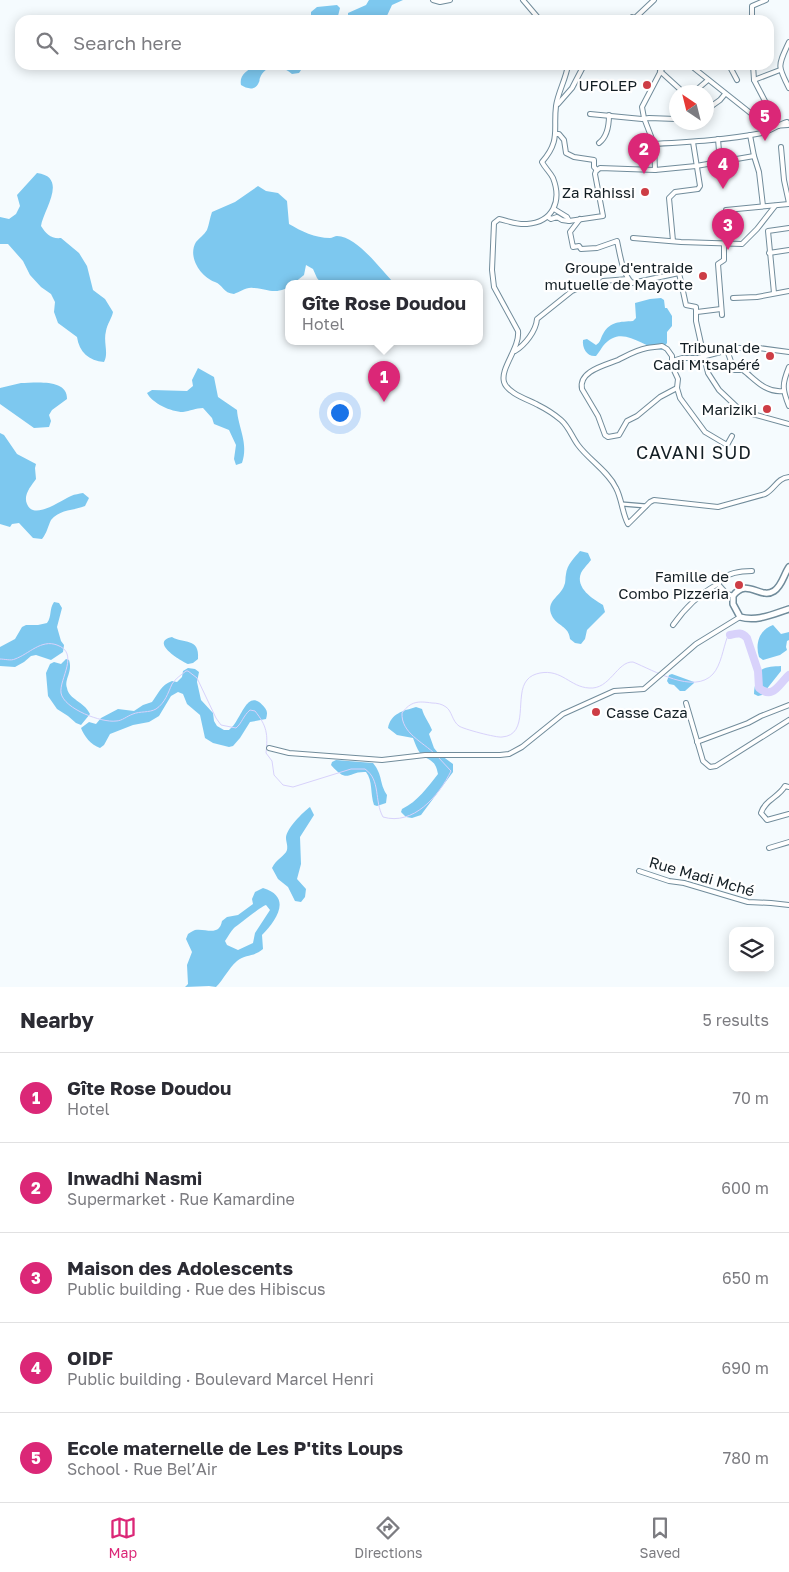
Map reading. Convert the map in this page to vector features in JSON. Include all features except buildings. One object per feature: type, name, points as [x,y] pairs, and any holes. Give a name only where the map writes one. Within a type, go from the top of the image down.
[{"type":"street","points":[[433,0],[440,2],[450,0]]},
{"type":"street","points":[[523,0],[536,15]]},
{"type":"street","points":[[638,15],[654,0]]},
{"type":"street","points":[[752,15],[752,6],[766,0]]},
{"type":"street","points":[[789,42],[780,63],[780,70],[789,88]]},
{"type":"street","points":[[548,217],[554,209],[556,195],[553,179],[542,162],[550,152],[556,134],[556,106],[567,70]]},
{"type":"street","points":[[556,106],[572,88],[581,70]]},
{"type":"street","points":[[696,70],[763,123],[778,126]]},
{"type":"street","points":[[732,70],[737,80]]},
{"type":"street","points":[[753,70],[754,80],[778,126]]},
{"type":"street","points":[[754,80],[780,70]]},
{"type":"street","points":[[655,170],[654,144],[642,107],[660,71],[675,85]]},
{"type":"street","points":[[702,85],[708,80]]},
{"type":"street","points":[[714,104],[725,94]]},
{"type":"street","points":[[590,114],[669,118]]},
{"type":"street","points":[[599,143],[604,139],[609,115]]},
{"type":"street","points":[[654,144],[693,142],[750,135],[788,123]]},
{"type":"street","points":[[556,134],[559,134],[564,140],[566,153],[574,158],[594,160],[603,216],[569,221],[557,217],[551,219],[548,217],[526,224],[510,222],[499,218],[494,223],[492,280],[518,331],[514,352],[504,375],[506,386],[518,396],[549,411],[566,425],[579,447],[613,482],[628,524],[654,500],[718,507],[765,494],[772,490],[780,479],[789,477]]},
{"type":"street","points":[[750,135],[759,172],[763,206]]},
{"type":"street","points":[[718,139],[720,163]]},
{"type":"street","points":[[673,241],[669,198],[676,192],[698,189],[700,186],[693,142]]},
{"type":"street","points":[[726,210],[789,204],[780,147]]},
{"type":"street","points":[[596,170],[600,168],[655,170],[720,163],[754,156]]},
{"type":"street","points":[[633,238],[724,244],[745,243],[775,206]]},
{"type":"street","points":[[554,209],[567,217],[569,221]]},
{"type":"street","points":[[580,219],[570,232],[573,247],[579,246],[581,249],[597,248],[617,241],[628,279]]},
{"type":"street","points":[[757,229],[768,231],[789,228]]},
{"type":"street","points":[[768,231],[774,293]]},
{"type":"street","points":[[722,315],[718,264],[724,260],[724,244]]},
{"type":"street","points":[[770,253],[789,250]]},
{"type":"street","points":[[514,352],[521,348],[529,338],[541,314],[575,289],[600,284],[603,281],[628,279],[635,283],[679,273],[686,306],[696,306],[696,321],[704,357],[712,381],[738,408],[745,412],[789,424]]},
{"type":"street","points":[[733,298],[757,297],[789,291]]},
{"type":"street","points":[[697,312],[721,309]]},
{"type":"street","points":[[677,388],[660,397],[637,416],[627,421],[619,435],[608,437],[605,435],[598,416],[582,385],[584,379],[592,371],[633,352],[648,347],[662,346],[670,352],[672,366],[678,379],[677,388],[680,398],[705,432],[727,445],[732,436]]},
{"type":"street","points":[[672,361],[682,358],[694,359],[704,357],[736,348],[759,348],[789,352]]},
{"type":"street","points":[[727,350],[734,370],[743,370],[761,386],[783,391]]},
{"type":"street","points":[[789,367],[783,383],[783,391],[789,406]]},
{"type":"street","points":[[622,504],[646,506]]},
{"type":"street","points":[[789,567],[777,589],[773,592],[762,592],[746,588],[740,589],[733,596],[733,604],[740,617],[750,620],[789,609]]},
{"type":"street","points":[[673,625],[692,602],[721,580],[734,572],[752,571]]},
{"type":"street","points":[[718,584],[726,593],[733,596]]},
{"type":"street","points":[[269,748],[289,754],[382,760],[440,754],[509,754],[522,747],[563,714],[614,692],[644,689],[696,644],[740,617]]},
{"type":"street","points":[[686,703],[703,761],[707,766],[713,767],[789,720]]},
{"type":"street","points":[[697,742],[789,705]]},
{"type":"street","points":[[789,787],[785,786],[762,810],[767,820],[789,814]]},
{"type":"street","points":[[769,848],[789,842]]},
{"type":"street","name":"Rue Madi Mché","points":[[639,871],[748,902],[789,905]]},
{"type":"shaded area","points":[[369,0],[403,0],[392,5],[387,15],[348,15],[348,13],[366,5]]},
{"type":"shaded area","points":[[337,5],[340,8],[338,15],[311,15],[311,12],[317,7]]},
{"type":"shaded area","points":[[265,70],[258,85],[254,88],[241,85],[241,78],[247,71]]},
{"type":"shaded area","points":[[286,70],[301,70],[299,73],[292,74]]},
{"type":"shaded area","points":[[37,173],[46,176],[51,181],[53,188],[41,226],[49,235],[54,238],[61,238],[79,253],[87,266],[93,290],[105,299],[113,312],[105,335],[106,355],[104,362],[89,358],[82,351],[77,337],[58,323],[54,312],[55,302],[51,294],[41,287],[30,275],[23,261],[8,244],[0,244],[0,217],[9,219],[16,214],[20,206],[17,195]]},
{"type":"shaded area","points":[[258,186],[266,191],[278,193],[287,201],[289,224],[303,232],[324,238],[337,236],[353,242],[391,280],[319,280],[313,269],[306,265],[304,275],[298,280],[285,280],[284,289],[275,291],[250,288],[234,294],[225,291],[218,283],[200,271],[193,254],[196,242],[207,230],[212,212],[235,202]]},
{"type":"shaded area","points":[[661,298],[664,300],[665,308],[667,308],[672,316],[672,326],[667,332],[667,343],[662,350],[632,339],[617,337],[610,339],[596,356],[590,355],[586,351],[583,346],[583,340],[587,339],[596,345],[612,324],[633,321],[636,318],[635,303]]},
{"type":"shaded area","points":[[198,368],[214,377],[218,397],[237,410],[244,442],[242,463],[236,465],[234,459],[236,445],[229,430],[214,424],[212,418],[203,408],[183,412],[173,410],[157,403],[147,393],[152,390],[187,391],[193,386],[192,380]]},
{"type":"shaded area","points":[[21,383],[49,383],[62,388],[66,392],[67,399],[52,410],[49,415],[51,421],[49,427],[34,428],[0,404],[0,388]]},
{"type":"shaded area","points":[[0,433],[4,435],[17,454],[36,464],[36,479],[26,497],[30,509],[41,510],[48,508],[72,495],[83,493],[89,498],[85,506],[55,516],[51,520],[42,539],[33,538],[19,523],[12,524],[10,527],[0,524]]},
{"type":"shaded area","points":[[580,551],[588,553],[591,560],[581,573],[580,583],[594,600],[603,605],[605,612],[587,630],[585,639],[581,644],[575,643],[570,639],[567,631],[554,619],[550,611],[552,603],[565,584],[571,562]]},
{"type":"shaded area","points":[[54,602],[59,603],[62,608],[57,627],[64,645],[63,652],[51,660],[36,655],[31,656],[15,667],[0,666],[0,647],[15,639],[22,627],[47,623]]},
{"type":"shaded area","points":[[773,625],[781,634],[789,632],[787,650],[780,655],[763,660],[759,657],[758,652],[759,638],[764,630]]},
{"type":"shaded area","points":[[172,637],[194,644],[198,652],[198,659],[188,664],[169,651],[164,643],[166,639]]},
{"type":"shaded area","points":[[66,659],[69,660],[70,664],[66,685],[68,692],[90,714],[81,725],[57,709],[48,696],[46,673],[50,664],[54,662],[61,664]]},
{"type":"shaded area","points":[[781,666],[781,671],[762,695],[754,694],[759,672],[764,668]]},
{"type":"shaded area","points":[[188,668],[199,672],[197,682],[201,700],[213,713],[217,726],[224,730],[229,730],[248,703],[255,700],[265,708],[267,712],[266,719],[250,722],[233,746],[229,747],[213,743],[205,738],[200,715],[187,704],[183,694],[178,692],[171,696],[159,716],[149,722],[133,725],[110,734],[104,745],[100,748],[84,734],[81,728],[89,722],[96,724],[101,718],[118,709],[134,711],[152,702],[162,687],[172,681],[177,682],[182,677],[183,671]]},
{"type":"shaded area","points":[[672,674],[694,683],[685,691],[680,691],[667,681],[669,675]]},
{"type":"shaded area","points":[[416,707],[422,709],[431,727],[432,730],[429,734],[434,748],[453,764],[453,772],[421,815],[412,818],[406,817],[401,812],[402,809],[418,798],[426,789],[438,774],[437,769],[433,763],[420,753],[413,738],[397,735],[388,728],[395,716],[402,711]]},
{"type":"shaded area","points":[[336,760],[373,763],[387,795],[386,803],[374,805],[370,779],[366,772],[345,776],[331,765]]},
{"type":"shaded area","points":[[310,807],[314,815],[300,837],[301,864],[297,879],[306,889],[305,897],[301,902],[295,901],[288,887],[278,879],[272,868],[287,850],[286,838],[289,830]]},
{"type":"shaded area","points":[[263,888],[272,892],[280,903],[276,916],[262,935],[263,949],[237,961],[216,987],[185,987],[188,984],[187,965],[192,952],[186,939],[188,934],[195,930],[212,931],[218,929],[222,921],[227,917],[238,915],[253,904],[252,899],[255,892]],"holes":[[[266,905],[270,910],[255,933],[253,943],[238,950],[227,945],[225,941],[234,928],[264,906]]]},
{"type":"waterway","points":[[730,635],[740,634],[747,638],[758,671],[759,688],[772,692],[789,675]]},
{"type":"waterway","points":[[435,754],[409,732],[405,726],[402,713],[412,704],[423,702],[441,704],[448,709],[459,726],[480,733],[502,737],[511,735],[516,729],[519,722],[523,687],[531,676],[548,672],[576,685],[589,688],[602,685],[622,666],[633,662],[673,679],[695,682],[705,680],[716,670],[727,638]]},
{"type":"waterway","points":[[0,659],[13,660],[40,645],[57,645],[64,649],[68,660],[61,687],[64,699],[84,714],[110,721],[118,721],[136,713],[156,709],[164,701],[173,682],[188,671],[197,678],[221,725],[236,728],[250,710],[255,711],[266,730],[266,753],[272,761],[274,775],[283,785],[293,787],[351,769],[365,769],[373,779],[383,817],[394,819],[405,817],[415,813],[432,799],[440,790],[451,771],[438,757]]},
{"type":"place","name":"UFOLEP","points":[[647,85]]},
{"type":"place","name":"Ecole maternelle de Les P'tits Loups","points":[[765,141]]},
{"type":"place","name":"Inwadhi Nasmi","points":[[644,174]]},
{"type":"place","name":"OIDF","points":[[723,189]]},
{"type":"place","name":"Za Rahissi","points":[[645,192]]},
{"type":"place","name":"Maison des Adolescents","points":[[728,250]]},
{"type":"place","name":"Groupe d'entraide mutuelle de Mayotte","points":[[703,276]]},
{"type":"place","name":"Tribunal de Cadi M'tsapéré","points":[[770,356]]},
{"type":"place","name":"Gîte Rose Doudou","points":[[384,402]]},
{"type":"place","name":"Mariziki","points":[[767,409]]},
{"type":"place","name":"Famille de Combo Pizzeria","points":[[739,585]]},
{"type":"place","name":"Casse Caza","points":[[596,712]]},
{"type":"district","name":"CAVANI SUD","points":[[694,452]]}]
